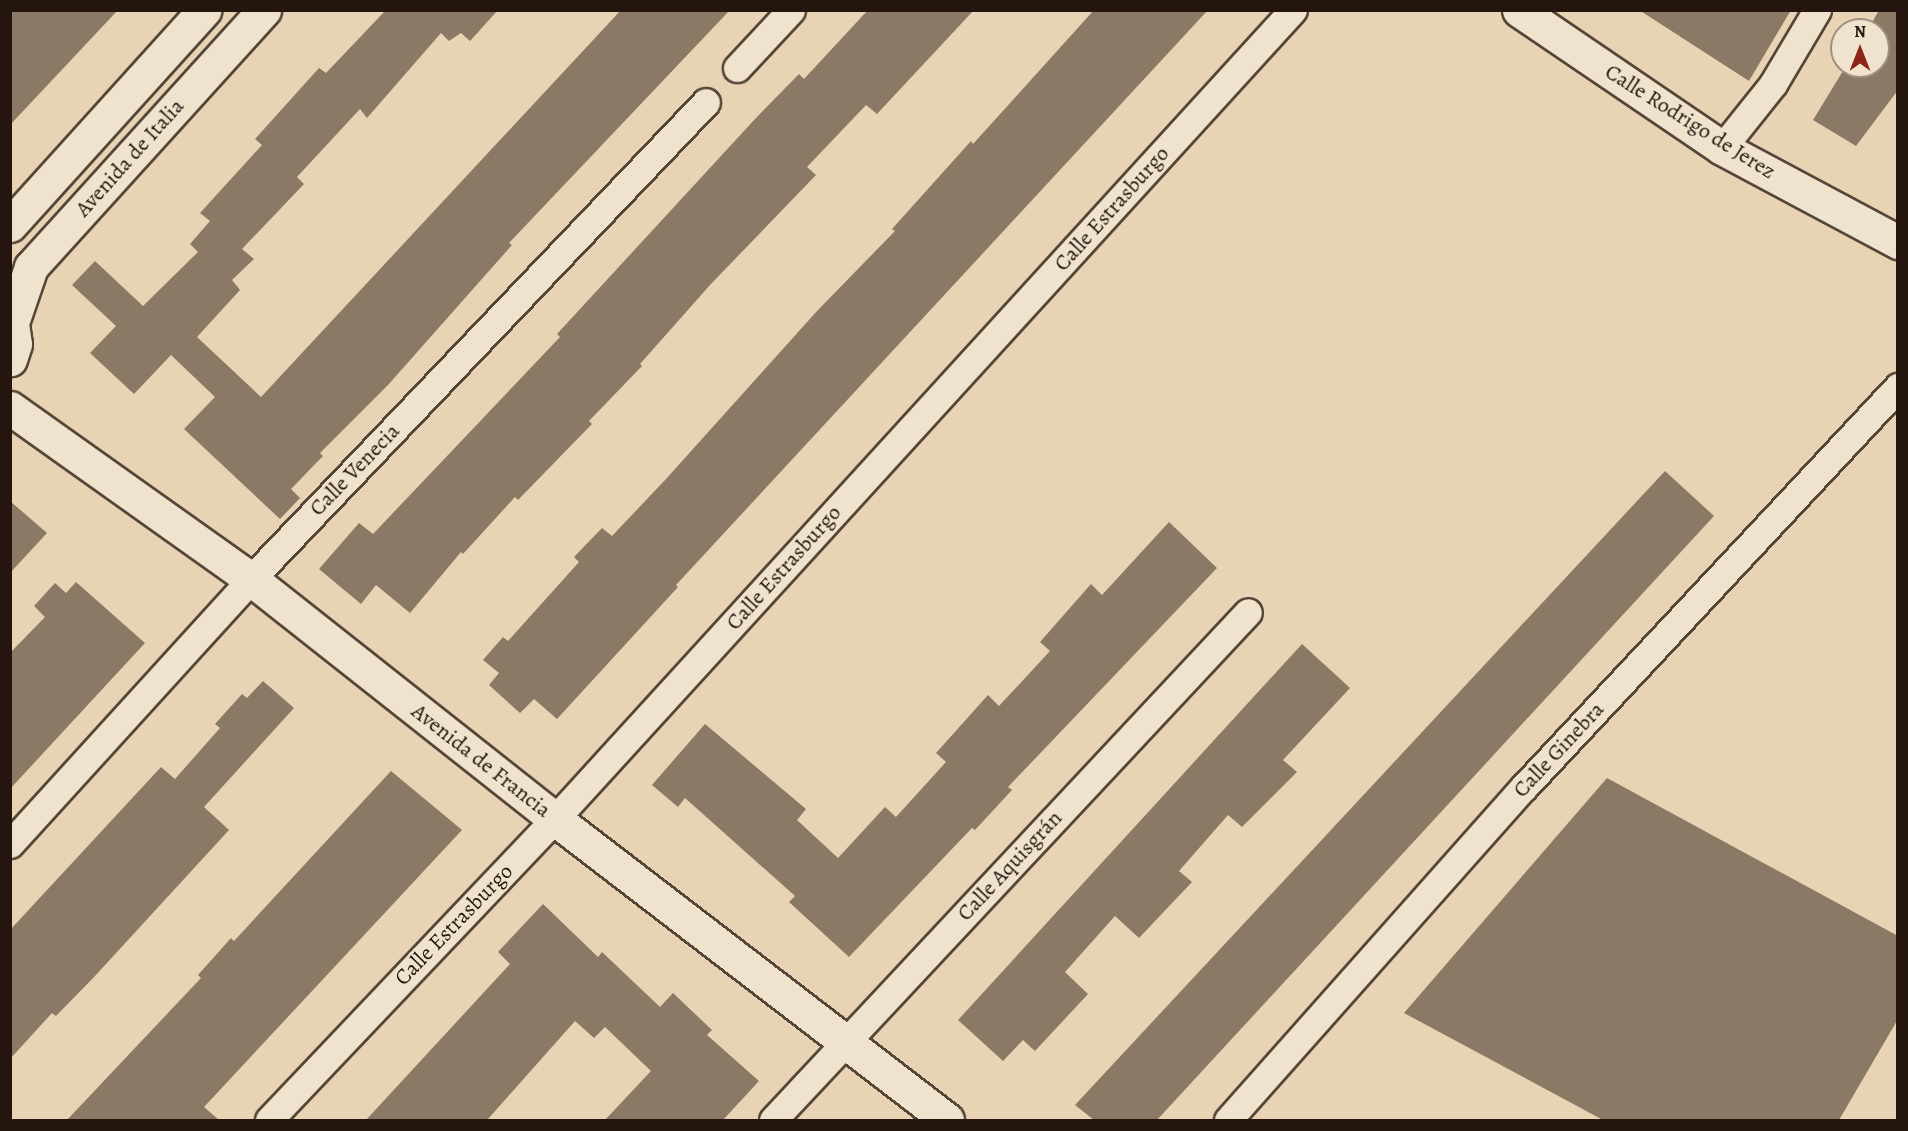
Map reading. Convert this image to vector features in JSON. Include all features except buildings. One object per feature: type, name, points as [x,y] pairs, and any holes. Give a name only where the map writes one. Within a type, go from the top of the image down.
[{"type":"street","name":"Avenida de Italia","points":[[10,225],[204,10]]},
{"type":"street","name":"Avenida de Italia","points":[[10,359],[15,344],[12,313],[31,267],[264,10]]},
{"type":"street","points":[[737,68],[791,10]]},
{"type":"street","name":"Calle Estrasburgo","points":[[269,1120],[555,819],[1293,10]]},
{"type":"street","name":"Calle Rodrigo de Jerez","points":[[1519,10],[1722,148],[1898,242]]},
{"type":"street","points":[[1722,148],[1773,84],[1817,10]]},
{"type":"street","name":"Calle Venecia","points":[[10,844],[251,579],[706,102]]},
{"type":"street","name":"Calle Ginebra","points":[[1228,1120],[1524,787],[1898,387]]},
{"type":"street","name":"Avenida de Francia","points":[[10,408],[251,579],[555,819],[947,1120]]},
{"type":"street","name":"Calle Aquisgrán","points":[[773,1120],[1248,612]]}]
